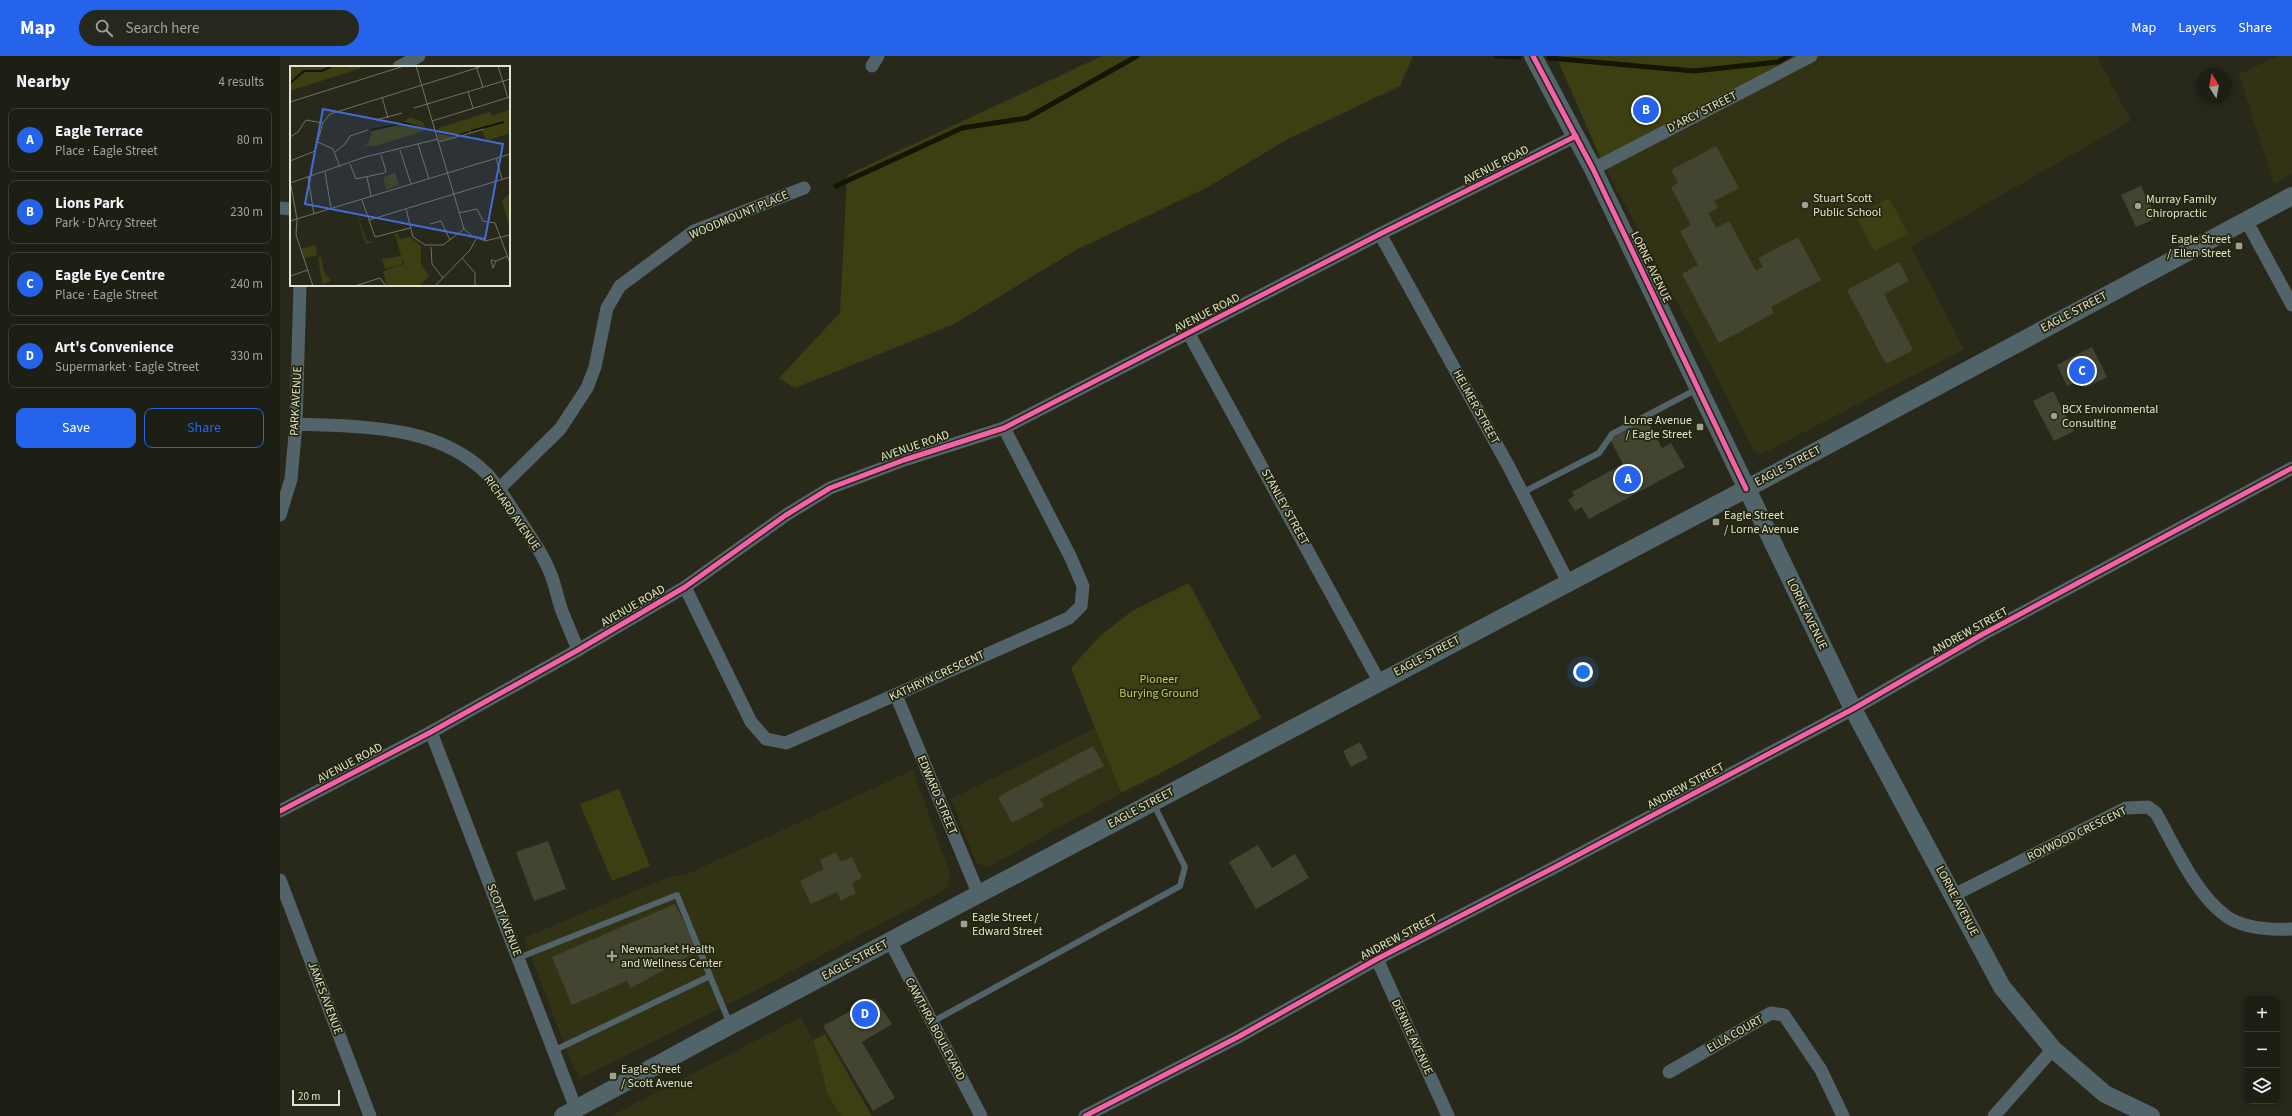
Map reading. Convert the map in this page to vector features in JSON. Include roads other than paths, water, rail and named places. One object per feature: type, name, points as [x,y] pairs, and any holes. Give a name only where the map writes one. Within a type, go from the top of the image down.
[{"type":"main road","name":"LORNE AVENUE","points":[[1533,56],[1593,169],[1853,709],[2002,987],[2053,1049],[2105,1094],[2151,1116]]},
{"type":"main road","name":"EAGLE STREET","points":[[572,1114],[731,1025],[979,895],[1379,681],[1746,489],[2292,196]]},
{"type":"street","points":[[401,66],[419,56]]},
{"type":"street","name":"D'ARCY STREET","points":[[1593,169],[1811,56]]},
{"type":"street","name":"AVENUE ROAD","points":[[280,812],[431,732],[578,650],[685,587],[786,515],[830,488],[904,460],[1004,428],[1380,234],[1576,136]]},
{"type":"street","name":"WOODMOUNT PLACE","points":[[499,489],[560,430],[587,388],[595,367],[607,308],[620,286],[694,231],[804,188]]},
{"type":"street","points":[[280,208],[290,209]]},
{"type":"street","points":[[2246,220],[2292,306]]},
{"type":"street","name":"HELMER STREET","points":[[1380,234],[1522,493],[1568,582]]},
{"type":"street","name":"PARK AVENUE","points":[[280,515],[291,479],[296,424],[300,286]]},
{"type":"street","name":"STANLEY STREET","points":[[1188,334],[1379,681]]},
{"type":"street","name":"RICHARD AVENUE","points":[[296,424],[378,427],[426,438],[450,446],[463,455],[486,474],[499,489],[539,548],[550,571],[562,611],[578,650]]},
{"type":"street","name":"KATHRYN CRESCENT","points":[[685,587],[751,722],[766,739],[786,743],[1069,618],[1081,606],[1083,586],[1070,556],[1004,428]]},
{"type":"street","name":"ANDREW STREET","points":[[1085,1116],[1238,1037],[1376,959],[1564,862],[1853,709],[1982,634],[2292,468]]},
{"type":"street","name":"EDWARD STREET","points":[[896,695],[979,895]]},
{"type":"street","name":"SCOTT AVENUE","points":[[431,732],[553,1051],[572,1114]]},
{"type":"street","name":"ROYWOOD CRESCENT","points":[[1954,895],[2126,808],[2148,807],[2156,813],[2202,893],[2226,916],[2252,926],[2292,929]]},
{"type":"street","name":"JAMES AVENUE","points":[[280,880],[370,1116]]},
{"type":"street","name":"CAWTHRA BOULEVARD","points":[[890,941],[981,1116]]},
{"type":"street","name":"DENNIE AVENUE","points":[[1376,959],[1448,1116]]},
{"type":"street","name":"ELLA COURT","points":[[1669,1072],[1771,1013],[1784,1015],[1821,1070],[1843,1116]]},
{"type":"street","points":[[1994,1116],[2053,1049]]},
{"type":"lane","points":[[1522,493],[1599,453],[1612,434],[1698,388]]},
{"type":"lane","points":[[932,1022],[1180,886],[1185,867],[1153,802]]},
{"type":"lane","points":[[518,958],[677,895],[731,1025]]},
{"type":"lane","points":[[553,1051],[710,976]]},
{"type":"waterway","points":[[836,186],[962,128],[1027,118],[1137,56]]},
{"type":"waterway","points":[[1496,56],[1519,57]]},
{"type":"waterway","points":[[1549,58],[1694,71],[1778,62],[1789,56]]},
{"type":"place","name":"Lions Park","points":[[1646,110]]},
{"type":"place","name":"Stuart Scott Public School","points":[[1805,205]]},
{"type":"place","name":"Murray Family Chiropractic","points":[[2138,206]]},
{"type":"place","name":"Eagle Street / Ellen Street","points":[[2239,246]]},
{"type":"place","name":"Eagle Eye Centre","points":[[2082,371]]},
{"type":"place","name":"BCX Environmental Consulting","points":[[2054,416]]},
{"type":"place","name":"Lorne Avenue / Eagle Street","points":[[1700,427]]},
{"type":"place","name":"Eagle Terrace","points":[[1628,479]]},
{"type":"place","name":"Eagle Street / Lorne Avenue","points":[[1716,522]]},
{"type":"place","name":"Eagle Street / Edward Street","points":[[964,924]]},
{"type":"place","name":"Newmarket Health and Wellness Center","points":[[612,956]]},
{"type":"place","name":"Art's Convenience","points":[[865,1014]]},
{"type":"place","name":"Eagle Street / Scott Avenue","points":[[613,1076]]},
{"type":"park label","name":"Pioneer Burying Ground","points":[[1159,686]]}]
